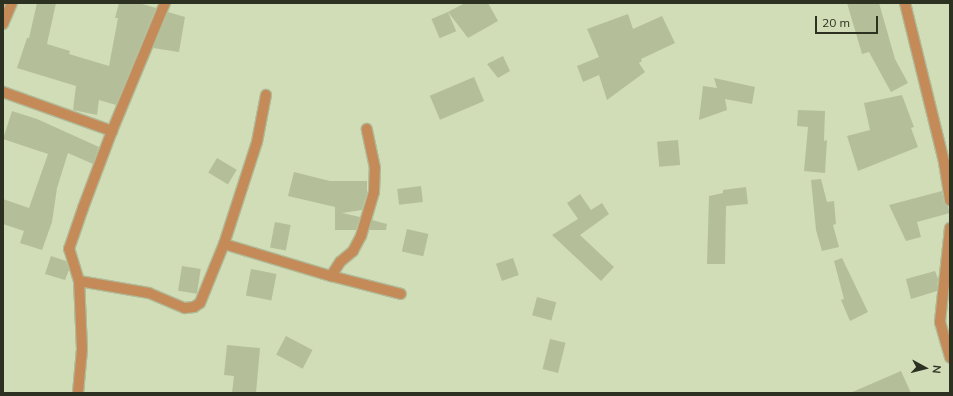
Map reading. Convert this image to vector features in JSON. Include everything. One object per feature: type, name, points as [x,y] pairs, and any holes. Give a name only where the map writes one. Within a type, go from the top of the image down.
[{"type":"street","points":[[3,24],[12,3]]},
{"type":"street","points":[[78,393],[82,349],[79,281],[70,249],[83,208],[112,131],[165,3]]},
{"type":"street","points":[[905,3],[944,162],[950,201]]},
{"type":"street","points":[[3,92],[112,131]]},
{"type":"street","points":[[79,281],[149,293],[185,308],[194,307],[200,303],[224,244],[257,142],[266,95]]},
{"type":"street","points":[[331,276],[340,262],[354,251],[361,236],[374,192],[375,168],[367,129]]},
{"type":"street","points":[[950,228],[940,322],[950,358]]},
{"type":"street","points":[[224,244],[331,276],[401,294]]},
{"type":"building","points":[[37,3],[56,3],[47,44],[70,51],[69,54],[109,66],[118,18],[115,18],[119,3],[139,3],[156,8],[116,105],[99,100],[97,115],[73,110],[76,86],[17,68],[27,38],[29,38]]},
{"type":"building","points":[[465,3],[488,3],[498,21],[468,38],[448,12]]},
{"type":"building","points":[[847,3],[879,3],[895,59],[908,83],[891,92],[869,52],[862,54]]},
{"type":"building","points":[[168,12],[185,17],[179,52],[153,48]]},
{"type":"building","points":[[448,12],[456,31],[440,38],[431,19]]},
{"type":"building","points":[[628,14],[633,29],[662,16],[675,43],[641,59],[642,61],[639,63],[645,72],[607,100],[599,75],[583,82],[577,66],[599,57],[587,29]]},
{"type":"building","points":[[503,56],[510,71],[498,78],[487,64]]},
{"type":"building","points":[[474,77],[484,101],[440,120],[430,96]]},
{"type":"building","points":[[714,78],[755,87],[752,104],[725,99],[727,110],[699,120],[703,86],[717,88]]},
{"type":"building","points":[[902,95],[914,127],[911,128],[918,147],[858,171],[847,136],[870,130],[864,103]]},
{"type":"building","points":[[798,110],[825,111],[824,141],[827,140],[825,173],[804,171],[808,127],[797,126]]},
{"type":"building","points":[[12,111],[37,119],[99,147],[93,164],[68,153],[57,188],[52,222],[42,250],[20,243],[24,231],[3,224],[3,199],[29,208],[48,154],[3,139]]},
{"type":"building","points":[[678,140],[680,165],[659,167],[657,142]]},
{"type":"building","points":[[217,158],[237,170],[228,184],[208,173]]},
{"type":"building","points":[[294,172],[330,181],[367,181],[367,193],[362,210],[342,213],[360,217],[356,230],[335,230],[335,207],[288,196]]},
{"type":"building","points":[[821,179],[827,202],[834,201],[836,224],[833,225],[839,247],[822,251],[816,230],[811,180]]},
{"type":"building","points":[[421,186],[423,202],[399,205],[397,189]]},
{"type":"building","points":[[746,187],[748,204],[726,206],[725,264],[707,264],[709,196],[723,193],[723,190]]},
{"type":"building","points":[[942,191],[944,202],[950,213],[917,222],[921,237],[906,241],[889,205]]},
{"type":"building","points":[[580,194],[591,210],[602,203],[609,214],[580,235],[614,267],[601,281],[552,235],[578,219],[567,203]]},
{"type":"building","points":[[372,220],[387,224],[386,230],[369,230]]},
{"type":"building","points":[[275,222],[291,225],[286,251],[270,248]]},
{"type":"building","points":[[407,229],[428,234],[423,256],[402,251]]},
{"type":"building","points":[[51,256],[66,261],[69,270],[65,280],[45,274]]},
{"type":"building","points":[[513,258],[519,275],[502,281],[496,264]]},
{"type":"building","points":[[842,258],[868,312],[850,321],[841,300],[844,299],[834,261]]},
{"type":"building","points":[[182,266],[201,269],[197,294],[178,291]]},
{"type":"building","points":[[251,269],[277,274],[271,300],[246,296]]},
{"type":"building","points":[[935,271],[938,279],[937,291],[911,299],[906,279]]},
{"type":"building","points":[[537,297],[556,302],[551,321],[532,315]]},
{"type":"building","points":[[286,336],[312,350],[303,369],[276,355]]},
{"type":"building","points":[[550,339],[566,343],[558,373],[543,369]]},
{"type":"building","points":[[227,345],[260,348],[256,393],[232,393],[234,376],[224,375]]},
{"type":"building","points":[[901,371],[911,393],[850,393]]}]
